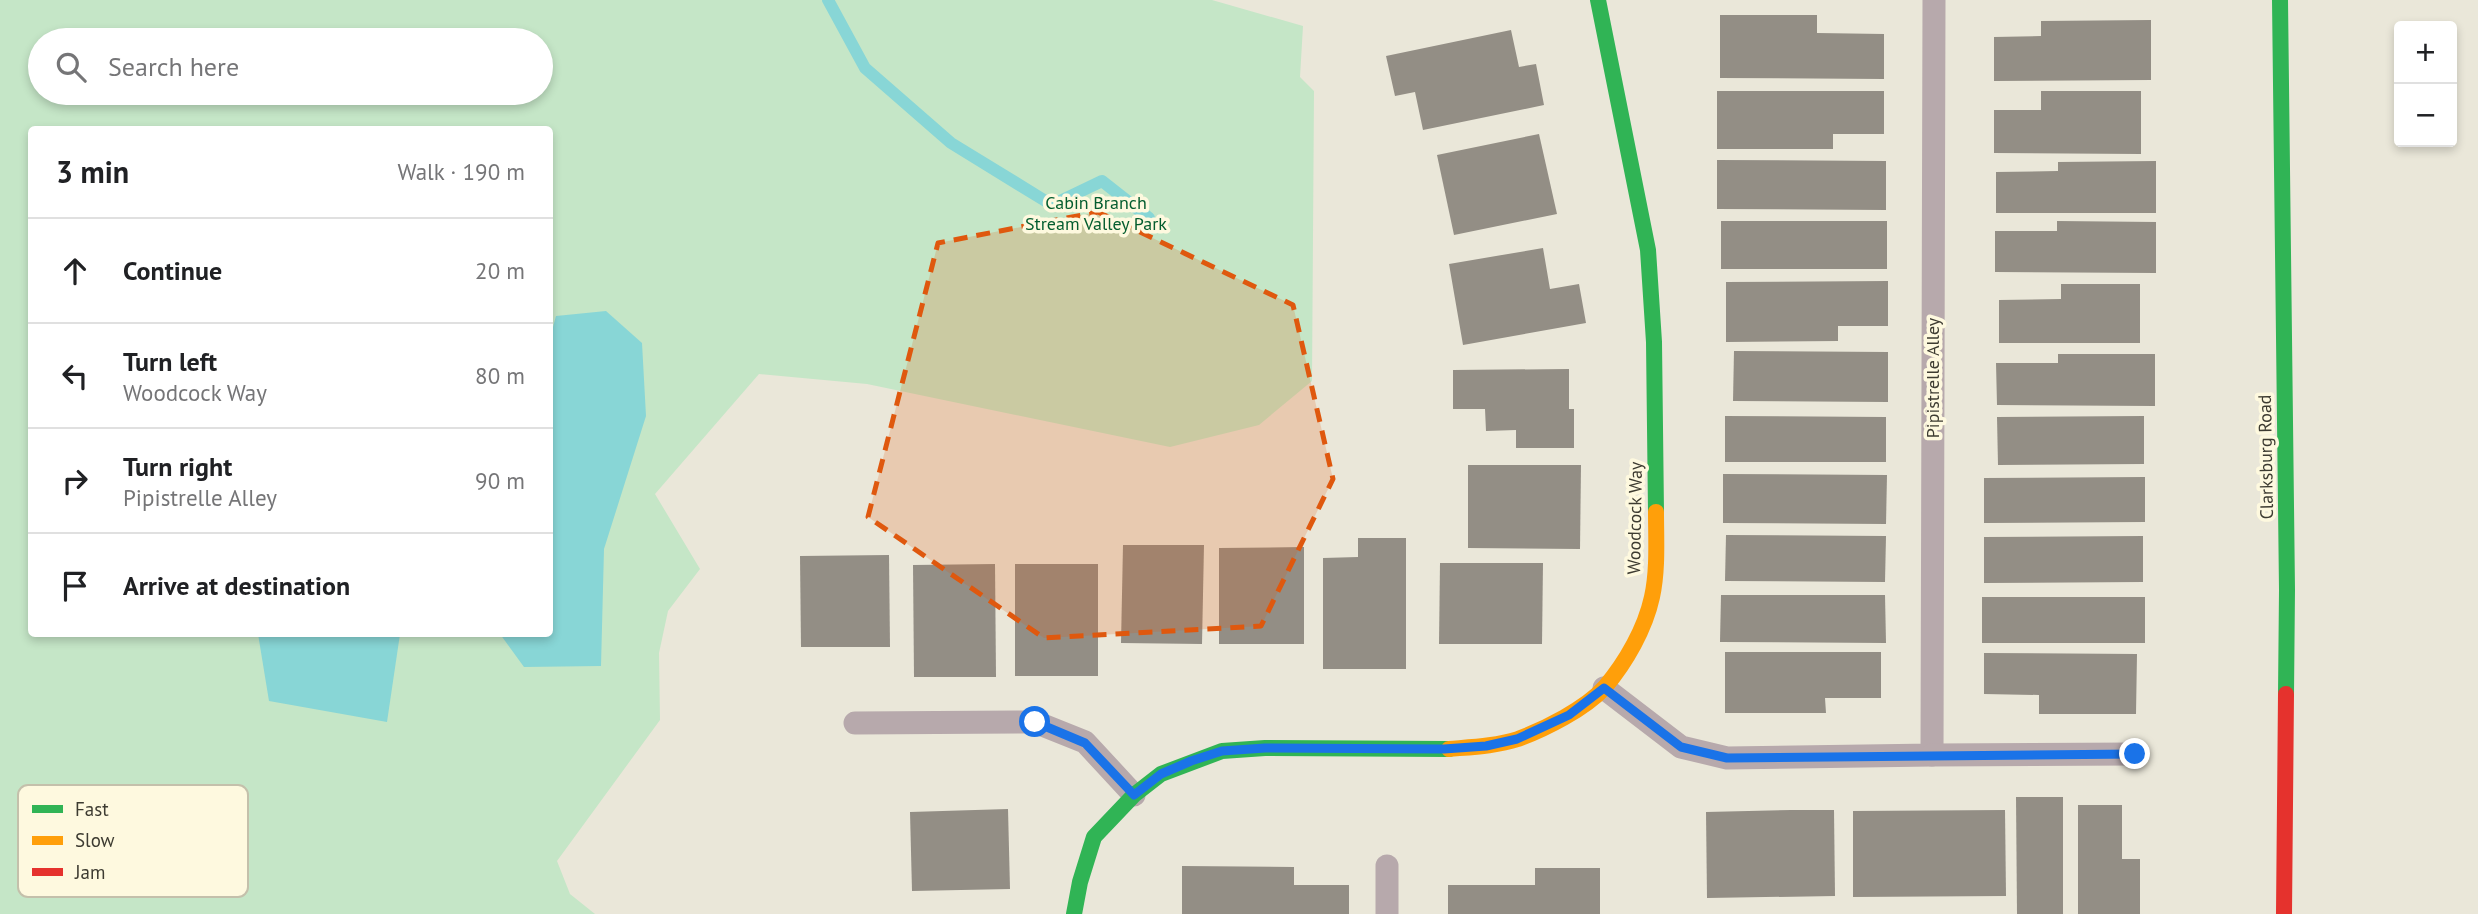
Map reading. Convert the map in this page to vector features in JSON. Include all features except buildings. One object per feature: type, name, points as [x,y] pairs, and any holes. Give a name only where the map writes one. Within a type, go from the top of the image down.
[{"type":"street","name":"Woodcock Way","points":[[1073,914],[1094,837],[1134,795],[1161,774],[1222,751],[1265,748],[1444,749],[1486,746],[1517,739],[1569,715],[1604,688],[1638,638],[1652,597],[1656,552],[1654,356],[1648,250],[1598,0]]},
{"type":"street","name":"Clarksburg Road","points":[[2280,0],[2287,590],[2284,914]]},
{"type":"lane","name":"Pipistrelle Alley","points":[[1932,755],[1934,0]]},
{"type":"lane","points":[[1604,688],[1681,747],[1727,758],[2135,754]]},
{"type":"lane","points":[[855,723],[1035,722],[1085,743],[1134,795]]},
{"type":"lane","points":[[1387,866],[1387,914]]},
{"type":"highlighted area","points":[[1098,212],[1293,305],[1333,479],[1261,626],[1044,638],[868,517],[938,243]]},
{"type":"green space","name":"Cabin Branch Stream Valley Park","points":[[0,0],[1212,0],[1303,26],[1300,77],[1314,91],[1312,381],[1259,425],[1170,447],[867,384],[759,374],[655,494],[700,569],[668,611],[659,653],[660,720],[557,861],[570,894],[595,914],[0,914]]},
{"type":"water","points":[[606,311],[642,343],[646,416],[604,549],[601,666],[524,667],[502,637],[553,637],[553,327],[556,316]]},
{"type":"water","points":[[258,637],[400,637],[387,722],[269,701]]},
{"type":"waterway","points":[[828,0],[865,68],[951,143],[1052,205],[1102,181],[1149,218]]},
{"type":"traffic: fast","points":[[1598,0],[1648,250],[1654,342],[1656,512]]},
{"type":"traffic: fast","points":[[2280,0],[2286,694]]},
{"type":"traffic: fast","points":[[1074,914],[1080,882],[1094,837],[1134,795],[1161,774],[1222,751],[1265,748],[1449,749]]},
{"type":"traffic: slow","points":[[1449,749],[1484,746],[1529,735],[1576,710],[1605,687],[1634,645],[1649,609],[1655,576],[1656,512]]},
{"type":"traffic: jam","points":[[2284,914],[2286,694]]},
{"type":"route","points":[[1035,722],[1085,743],[1134,795],[1161,774],[1222,751],[1265,748],[1444,749],[1486,746],[1517,739],[1569,715],[1604,688],[1681,747],[1727,758],[2135,754]]}]
